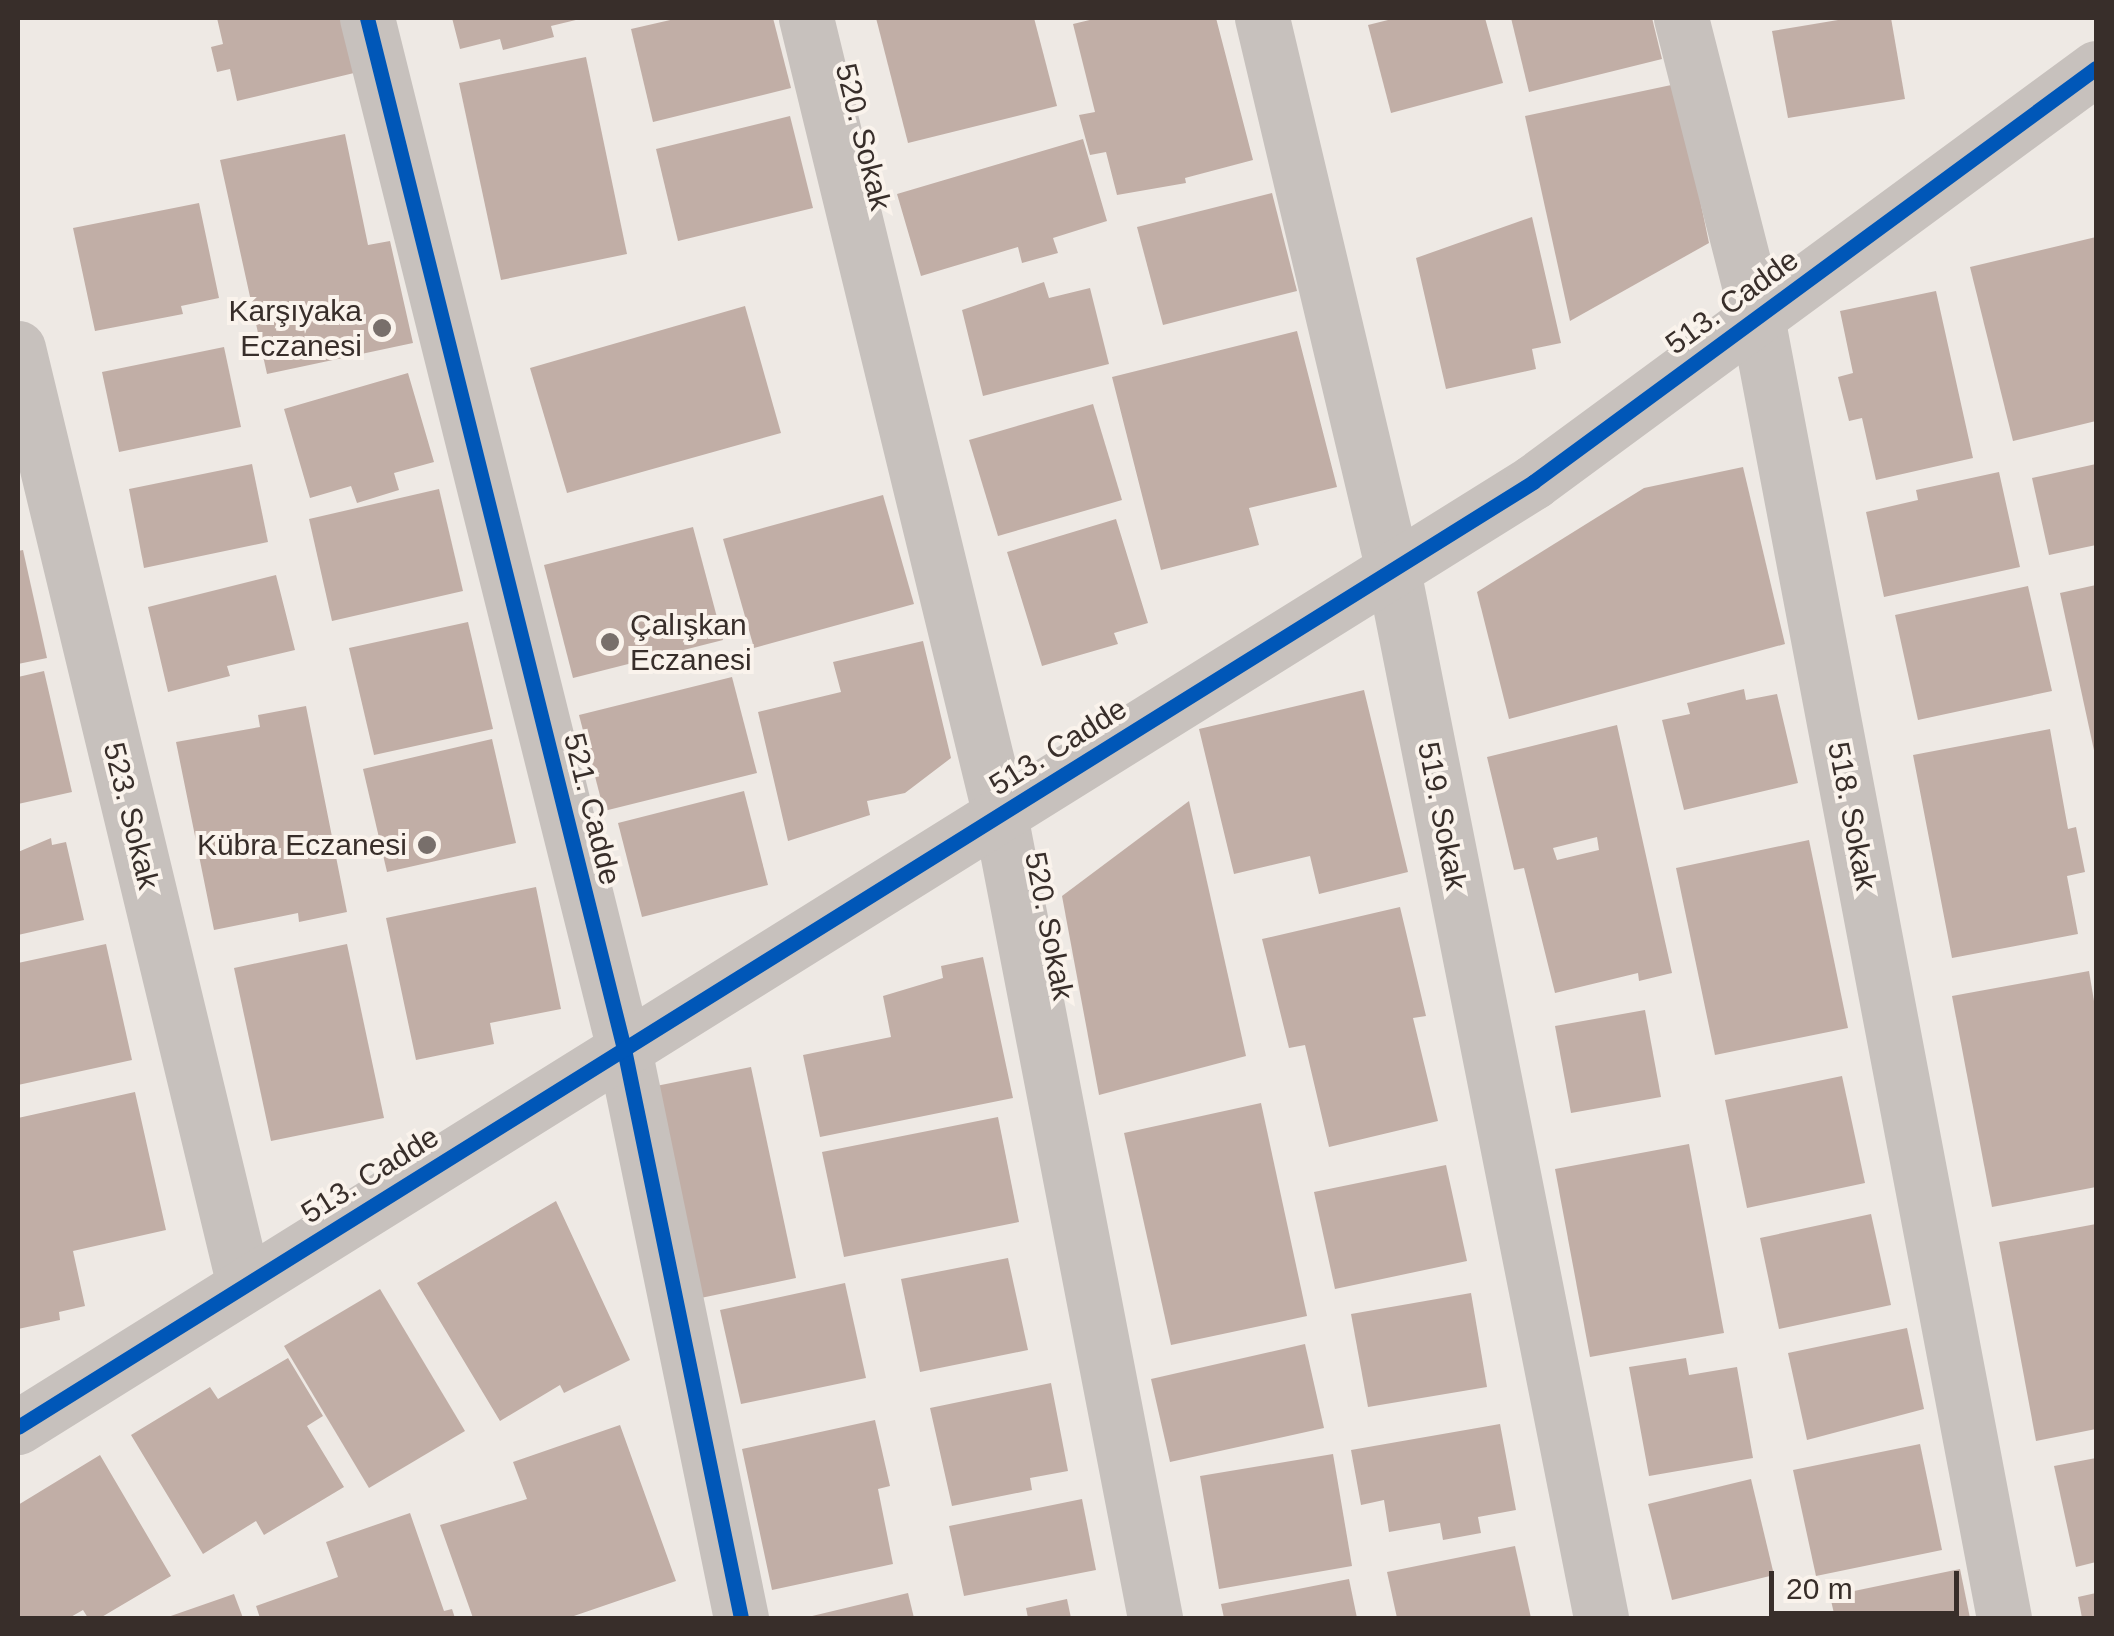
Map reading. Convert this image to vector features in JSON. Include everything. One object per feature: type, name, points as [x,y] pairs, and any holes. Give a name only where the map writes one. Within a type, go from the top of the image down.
[{"type":"street","name":"521. Cadde","points":[[367,18],[624,1049],[741,1618]]},
{"type":"street","name":"520. Sokak","points":[[806,18],[1000,815],[1155,1618]]},
{"type":"street","name":"519. Sokak","points":[[1262,18],[1393,570],[1600,1618]]},
{"type":"street","name":"518. Sokak","points":[[1681,18],[1757,317],[2004,1618]]},
{"type":"street","name":"513. Cadde","points":[[18,1427],[1533,482],[2096,68]]},
{"type":"street","name":"523. Sokak","points":[[18,348],[244,1285]]},
{"type":"building","points":[[217,18],[341,18],[354,73],[237,101],[230,69],[217,72],[211,47],[223,44]]},
{"type":"building","points":[[452,18],[580,19],[551,26],[554,37],[503,50],[500,39],[460,49]]},
{"type":"building","points":[[679,18],[773,18],[791,88],[653,122],[631,29]]},
{"type":"building","points":[[876,18],[1034,18],[1057,106],[908,143]]},
{"type":"building","points":[[1098,18],[1216,18],[1253,160],[1185,178],[1186,183],[1117,195],[1106,152],[1090,155],[1079,115],[1095,112],[1073,24]]},
{"type":"building","points":[[1396,18],[1485,18],[1503,83],[1391,113],[1368,25]]},
{"type":"building","points":[[1511,18],[1652,18],[1662,59],[1529,92]]},
{"type":"building","points":[[1850,18],[1891,18],[1905,99],[1788,118],[1772,31]]},
{"type":"building","points":[[586,57],[627,254],[501,280],[459,83]]},
{"type":"building","points":[[1676,84],[1709,243],[1570,321],[1525,116]]},
{"type":"building","points":[[790,116],[813,208],[678,241],[656,149]]},
{"type":"building","points":[[345,134],[368,245],[390,241],[413,343],[267,374],[220,160]]},
{"type":"building","points":[[1083,139],[1107,221],[1053,238],[1058,253],[1022,263],[1018,247],[921,276],[897,194]]},
{"type":"building","points":[[1272,193],[1297,291],[1163,325],[1137,227]]},
{"type":"building","points":[[199,203],[219,298],[181,306],[183,314],[95,331],[73,228]]},
{"type":"building","points":[[1532,217],[1561,343],[1532,349],[1536,369],[1446,389],[1416,258]]},
{"type":"building","points":[[2096,237],[2096,421],[2013,441],[1970,267]]},
{"type":"building","points":[[1044,282],[1049,298],[1090,288],[1109,364],[983,396],[962,310]]},
{"type":"building","points":[[1936,291],[1973,458],[1876,480],[1862,418],[1849,421],[1838,377],[1853,373],[1840,311]]},
{"type":"building","points":[[745,306],[781,433],[567,493],[530,368]]},
{"type":"building","points":[[1297,331],[1337,487],[1249,508],[1259,545],[1161,570],[1112,377]]},
{"type":"building","points":[[224,347],[241,427],[119,452],[102,372]]},
{"type":"building","points":[[408,373],[434,462],[394,473],[399,490],[357,503],[351,486],[310,498],[284,409]]},
{"type":"building","points":[[1093,404],[1122,500],[998,536],[969,440]]},
{"type":"building","points":[[252,464],[268,542],[144,568],[129,489]]},
{"type":"building","points":[[2096,464],[2096,545],[2049,555],[2032,478]]},
{"type":"building","points":[[1743,467],[1785,644],[1509,719],[1477,592],[1644,488]]},
{"type":"building","points":[[1999,472],[2020,567],[1884,597],[1866,512],[1918,500],[1916,490]]},
{"type":"building","points":[[439,489],[463,591],[332,621],[309,519]]},
{"type":"building","points":[[883,495],[914,604],[754,648],[723,539]]},
{"type":"building","points":[[1116,519],[1148,623],[1114,633],[1118,644],[1042,666],[1007,552]]},
{"type":"building","points":[[693,527],[723,640],[573,678],[544,565]]},
{"type":"building","points":[[23,550],[47,658],[18,664],[18,551]]},
{"type":"building","points":[[276,575],[295,650],[227,666],[230,676],[168,692],[148,607]]},
{"type":"building","points":[[2096,585],[2096,755],[2095,755],[2060,593]]},
{"type":"building","points":[[2028,586],[2052,691],[1918,720],[1895,615]]},
{"type":"building","points":[[468,622],[493,729],[374,755],[349,648]]},
{"type":"building","points":[[923,641],[951,758],[905,793],[867,801],[870,815],[788,841],[758,712],[841,692],[833,662]]},
{"type":"building","points":[[44,671],[72,792],[18,804],[18,677]]},
{"type":"building","points":[[732,677],[757,773],[604,811],[579,715]]},
{"type":"building","points":[[1744,689],[1746,700],[1777,694],[1798,783],[1684,810],[1662,720],[1690,714],[1687,703]]},
{"type":"building","points":[[1364,690],[1408,872],[1319,894],[1310,856],[1234,874],[1199,729]]},
{"type":"building","points":[[306,706],[347,912],[299,922],[298,913],[214,930],[176,742],[260,727],[258,715]]},
{"type":"building","points":[[1617,725],[1672,973],[1639,981],[1638,973],[1555,993],[1524,868],[1514,870],[1487,757]],"holes":[[[1597,837],[1599,850],[1557,860],[1553,848]]]},
{"type":"building","points":[[2050,729],[2068,829],[2076,827],[2085,872],[2067,876],[2078,934],[1952,958],[1913,755]]},
{"type":"building","points":[[492,739],[516,843],[387,872],[363,769]]},
{"type":"building","points":[[744,791],[768,885],[642,917],[618,823]]},
{"type":"building","points":[[1189,801],[1246,1056],[1099,1095],[1062,896]]},
{"type":"building","points":[[51,838],[52,845],[66,842],[84,920],[18,935],[18,852]]},
{"type":"building","points":[[1809,840],[1848,1028],[1715,1055],[1676,868]]},
{"type":"building","points":[[536,887],[561,1009],[490,1023],[494,1044],[416,1060],[386,918]]},
{"type":"building","points":[[1400,907],[1426,1016],[1413,1018],[1438,1121],[1329,1147],[1305,1045],[1289,1048],[1262,939]]},
{"type":"building","points":[[106,944],[132,1060],[18,1085],[18,963]]},
{"type":"building","points":[[347,944],[384,1118],[271,1141],[234,968]]},
{"type":"building","points":[[983,957],[1013,1098],[820,1137],[803,1055],[891,1037],[883,996],[943,978],[941,966]]},
{"type":"building","points":[[2089,971],[2096,1013],[2096,1187],[1992,1207],[1952,996]]},
{"type":"building","points":[[1645,1010],[1661,1097],[1571,1113],[1555,1026]]},
{"type":"building","points":[[751,1067],[796,1278],[696,1299],[651,1087]]},
{"type":"building","points":[[1842,1076],[1865,1183],[1747,1208],[1725,1100]]},
{"type":"building","points":[[135,1092],[166,1230],[73,1251],[85,1306],[59,1312],[60,1320],[18,1329],[18,1118]]},
{"type":"building","points":[[1261,1103],[1307,1316],[1171,1345],[1124,1133]]},
{"type":"building","points":[[998,1117],[1019,1222],[844,1257],[822,1152]]},
{"type":"building","points":[[1689,1144],[1724,1333],[1590,1357],[1555,1169]]},
{"type":"building","points":[[1446,1165],[1467,1261],[1335,1289],[1314,1192]]},
{"type":"building","points":[[556,1201],[630,1360],[564,1393],[560,1385],[500,1421],[417,1283]]},
{"type":"building","points":[[1871,1214],[1891,1305],[1779,1329],[1760,1238]]},
{"type":"building","points":[[2096,1224],[2096,1429],[2036,1441],[1999,1242]]},
{"type":"building","points":[[1008,1258],[1028,1350],[920,1372],[901,1279]]},
{"type":"building","points":[[845,1283],[866,1378],[741,1404],[720,1310]]},
{"type":"building","points":[[380,1289],[465,1431],[369,1488],[284,1346]]},
{"type":"building","points":[[1471,1293],[1487,1387],[1368,1407],[1351,1314]]},
{"type":"building","points":[[1907,1328],[1924,1409],[1807,1440],[1788,1353]]},
{"type":"building","points":[[1305,1344],[1324,1428],[1170,1462],[1151,1379]]},
{"type":"building","points":[[288,1358],[323,1416],[307,1426],[344,1487],[264,1535],[256,1521],[203,1554],[131,1435],[210,1387],[218,1399]]},
{"type":"building","points":[[1686,1358],[1689,1375],[1737,1367],[1753,1458],[1649,1476],[1629,1367]]},
{"type":"building","points":[[1051,1383],[1068,1471],[1030,1478],[1032,1490],[952,1506],[930,1408]]},
{"type":"building","points":[[875,1420],[890,1486],[878,1489],[893,1564],[772,1590],[742,1449]]},
{"type":"building","points":[[1500,1424],[1516,1510],[1478,1517],[1481,1533],[1443,1540],[1440,1523],[1389,1532],[1384,1500],[1361,1505],[1351,1450]]},
{"type":"building","points":[[620,1425],[676,1581],[568,1618],[473,1618],[440,1525],[527,1499],[513,1462]]},
{"type":"building","points":[[1920,1444],[1942,1550],[1816,1576],[1793,1470]]},
{"type":"building","points":[[1333,1454],[1352,1566],[1219,1589],[1200,1476]]},
{"type":"building","points":[[100,1455],[171,1576],[100,1618],[88,1618],[83,1610],[69,1618],[18,1618],[18,1505]]},
{"type":"building","points":[[2096,1458],[2096,1562],[2076,1567],[2054,1466]]},
{"type":"building","points":[[1751,1479],[1774,1575],[1672,1600],[1648,1504]]},
{"type":"building","points":[[1082,1499],[1096,1570],[964,1596],[949,1526]]},
{"type":"building","points":[[410,1513],[444,1611],[452,1609],[455,1618],[260,1618],[256,1606],[338,1577],[326,1542]]},
{"type":"building","points":[[1515,1546],[1531,1618],[1397,1618],[1387,1572]]},
{"type":"building","points":[[1960,1569],[1970,1618],[1835,1618],[1830,1596]]},
{"type":"building","points":[[1349,1579],[1357,1618],[1224,1618],[1221,1604]]},
{"type":"building","points":[[908,1593],[914,1618],[808,1617]]},
{"type":"building","points":[[2096,1593],[2096,1618],[2082,1618],[2078,1597]]},
{"type":"building","points":[[234,1594],[243,1618],[165,1618]]},
{"type":"building","points":[[1067,1599],[1071,1618],[1028,1618],[1026,1608]]},
{"type":"cycle path","points":[[367,18],[624,1049],[741,1618]]},
{"type":"cycle path","points":[[18,1427],[1533,482],[2096,68]]},
{"type":"place","name":"Karşıyaka Eczanesi","points":[[382,328]]},
{"type":"place","name":"Çalışkan Eczanesi","points":[[610,642]]},
{"type":"place","name":"Kübra Eczanesi","points":[[427,845]]}]
